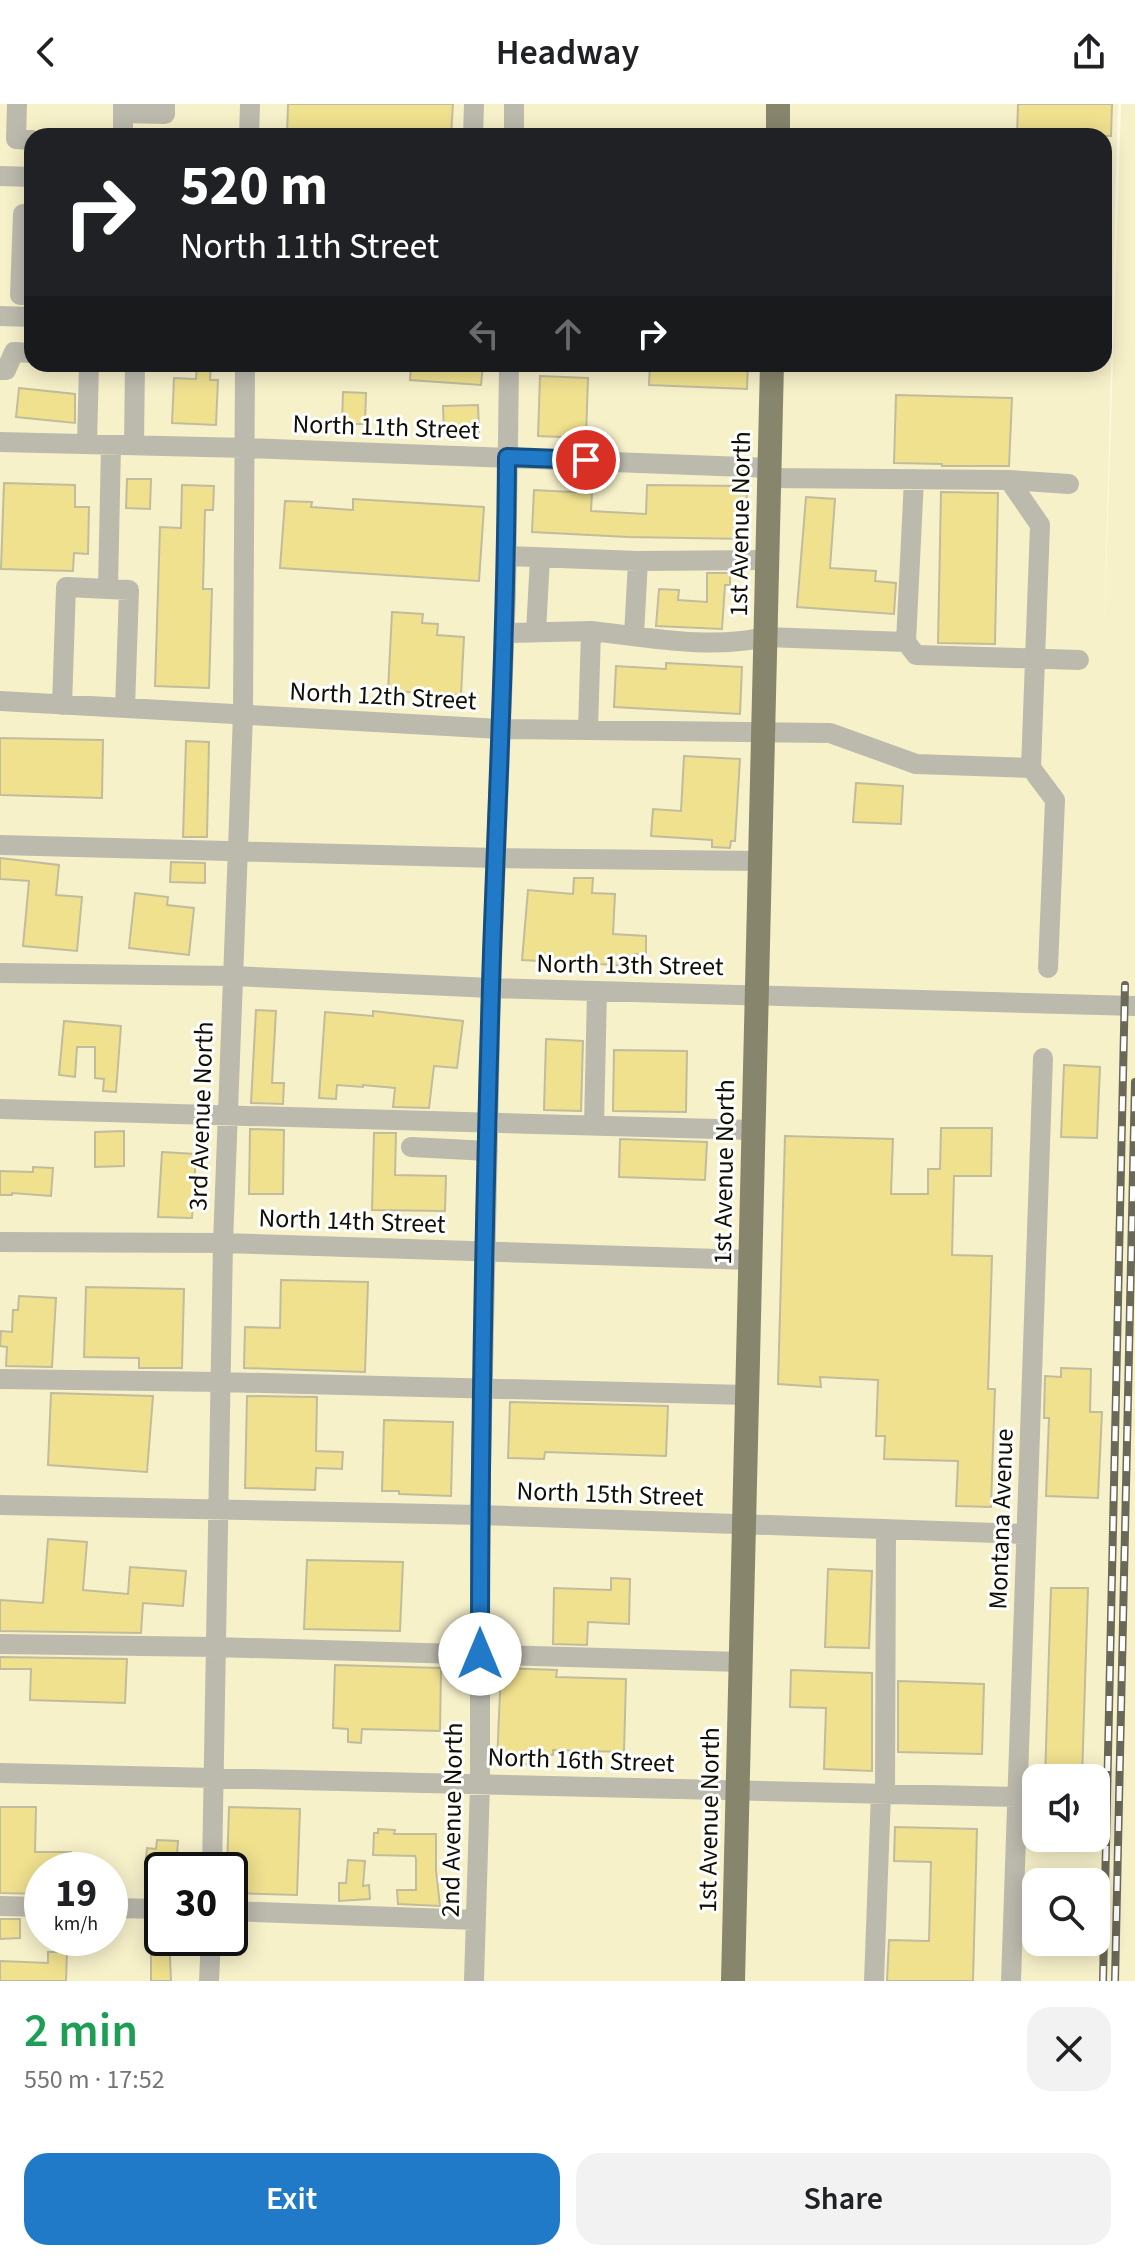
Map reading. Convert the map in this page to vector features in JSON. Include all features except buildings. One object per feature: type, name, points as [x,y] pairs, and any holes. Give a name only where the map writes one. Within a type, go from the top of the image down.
[{"type":"main road","points":[[778,104],[778,128]]},
{"type":"main road","name":"1st Avenue North","points":[[733,1981],[772,372]]},
{"type":"street","points":[[17,104],[16,139],[24,140]]},
{"type":"street","points":[[123,108],[165,114],[165,104]]},
{"type":"street","points":[[249,128],[250,104]]},
{"type":"street","points":[[473,128],[474,104]]},
{"type":"street","points":[[514,104],[514,128]]},
{"type":"street","points":[[0,176],[24,177]]},
{"type":"street","points":[[24,271],[20,295],[24,295]]},
{"type":"street","points":[[0,316],[24,317]]},
{"type":"street","points":[[0,370],[6,370],[14,352],[24,353]]},
{"type":"street","points":[[87,444],[89,372]]},
{"type":"street","points":[[134,445],[135,372]]},
{"type":"street","name":"3rd Avenue North","points":[[213,1852],[223,1243],[243,715],[245,372]]},
{"type":"street","name":"2nd Avenue North","points":[[474,1981],[480,1784],[480,1515],[491,988],[504,633],[509,372]]},
{"type":"street","name":"North 11th Street","points":[[0,442],[507,457],[770,473],[1069,484]]},
{"type":"street","points":[[108,589],[111,445]]},
{"type":"street","points":[[914,479],[906,642],[916,655],[1079,660]]},
{"type":"street","points":[[1009,480],[1040,525],[1031,768],[1055,800],[1048,968]]},
{"type":"street","points":[[506,556],[638,561],[767,560]]},
{"type":"street","points":[[536,632],[540,558]]},
{"type":"street","points":[[634,635],[638,561]]},
{"type":"street","points":[[62,705],[66,587],[129,590],[125,708]]},
{"type":"street","points":[[504,633],[591,631],[676,640],[744,642],[765,637],[906,642]]},
{"type":"street","points":[[588,730],[591,631]]},
{"type":"street","name":"North 12th Street","points":[[0,701],[500,729],[830,733],[916,764],[1031,768]]},
{"type":"street","points":[[0,845],[496,858],[760,861]]},
{"type":"street","name":"North 13th Street","points":[[0,973],[232,976],[491,988],[1125,1006]]},
{"type":"street","points":[[594,1125],[597,991]]},
{"type":"street","name":"Montana Avenue","points":[[1011,1981],[1043,1058]]},
{"type":"street","points":[[0,1109],[753,1130]]},
{"type":"street","points":[[411,1147],[488,1151]]},
{"type":"street","name":"North 14th Street","points":[[0,1242],[223,1243],[750,1260]]},
{"type":"street","points":[[0,1379],[747,1395]]},
{"type":"street","name":"North 15th Street","points":[[0,1505],[480,1515],[1026,1534]]},
{"type":"street","points":[[874,1981],[883,1794],[886,1529]]},
{"type":"street","points":[[0,1644],[741,1662]]},
{"type":"street","name":"North 16th Street","points":[[0,1773],[1017,1797]]},
{"type":"street","points":[[0,1906],[24,1907]]},
{"type":"street","points":[[248,1912],[476,1920]]},
{"type":"street","points":[[209,1981],[210,1956]]},
{"type":"shaded area","points":[[0,104],[1118,104],[1112,333],[1112,128],[24,128],[24,372],[1111,372],[1104,638],[1121,104],[1135,104],[1135,1981],[0,1981]]},
{"type":"railway","points":[[1103,1981],[1125,985]]},
{"type":"railway","points":[[1115,1981],[1135,1082]]},
{"type":"route","points":[[480,1654],[491,988],[506,593],[507,457],[586,460]]}]
